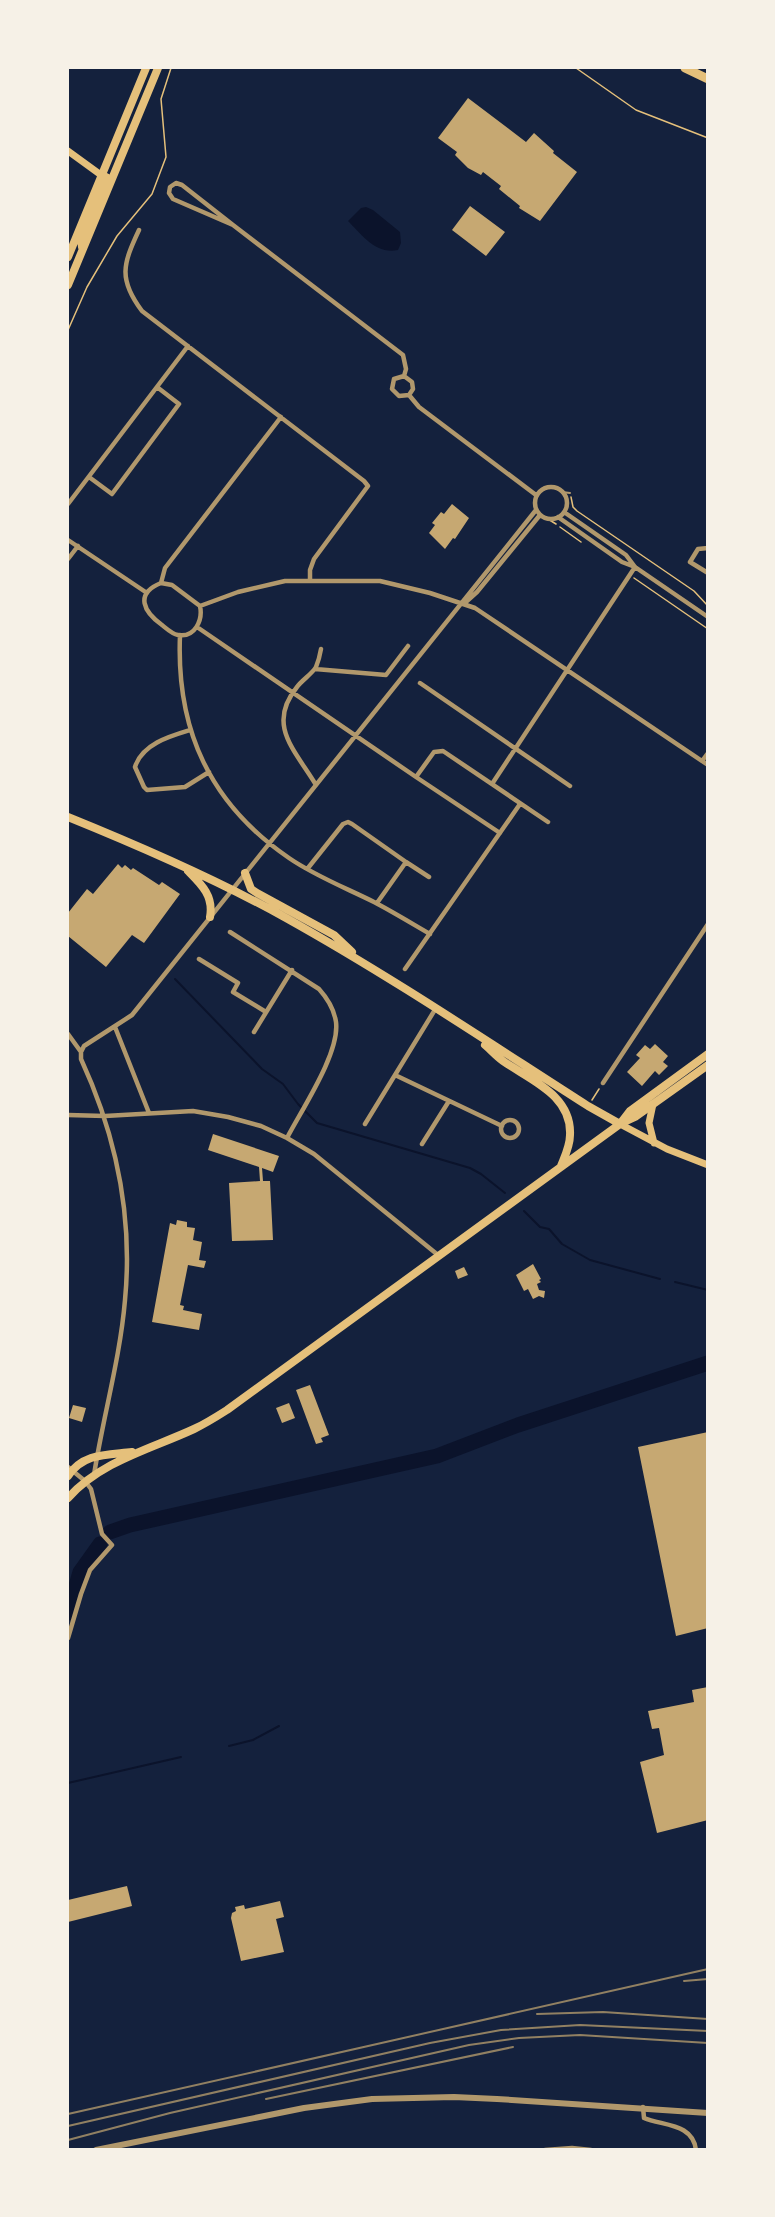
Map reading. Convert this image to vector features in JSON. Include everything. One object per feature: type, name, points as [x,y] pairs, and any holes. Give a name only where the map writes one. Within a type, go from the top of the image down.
[{"type":"highway","points":[[685,68],[708,79]]},
{"type":"main road","points":[[68,285],[146,68]]},
{"type":"main road","points":[[68,257],[158,68]]},
{"type":"main road","points":[[68,151],[106,177]]},
{"type":"main road","points":[[68,817],[232,889],[362,961],[588,1106],[654,1143],[708,1165]]},
{"type":"main road","points":[[185,867],[207,892],[211,906],[210,916]]},
{"type":"main road","points":[[245,873],[251,889],[334,935],[362,961]]},
{"type":"main road","points":[[469,1030],[501,1060],[550,1092],[562,1104],[568,1116],[570,1137],[560,1168]]},
{"type":"main road","points":[[620,1124],[630,1111],[708,1054]]},
{"type":"main road","points":[[68,1498],[94,1475],[136,1452],[195,1429],[227,1410],[620,1124],[635,1117],[708,1065]]},
{"type":"main road","points":[[653,1104],[649,1123],[654,1143]]},
{"type":"main road","points":[[69,1471],[82,1461],[97,1456],[136,1452]]},
{"type":"street","points":[[233,225],[173,199],[169,194],[170,187],[176,183],[182,185],[403,355],[406,361],[404,376]]},
{"type":"street","points":[[139,230],[126,257],[125,268],[127,286],[142,311],[368,486],[314,559],[310,570],[310,580]]},
{"type":"street","points":[[68,504],[188,346]]},
{"type":"street","points":[[404,376],[412,382],[413,389],[409,395]]},
{"type":"street","points":[[404,376],[394,379],[392,389],[399,396],[409,395]]},
{"type":"street","points":[[89,477],[112,494],[179,404],[157,387]]},
{"type":"street","points":[[409,395],[419,407],[536,495]]},
{"type":"street","points":[[161,583],[165,568],[281,417]]},
{"type":"street","points":[[548,487],[562,492],[567,504],[564,512],[558,517],[548,519],[540,515],[536,510],[536,495],[543,488],[548,487]]},
{"type":"street","points":[[94,1475],[118,1348],[127,1276],[126,1227],[122,1187],[105,1116],[81,1059],[84,1046],[132,1015],[536,510]]},
{"type":"street","points":[[564,512],[627,555],[635,567]]},
{"type":"street","points":[[462,604],[477,592],[540,515]]},
{"type":"street","points":[[558,517],[622,562],[635,567],[708,617]]},
{"type":"street","points":[[68,540],[147,593]]},
{"type":"street","points":[[68,559],[78,546]]},
{"type":"street","points":[[708,548],[698,549],[690,562],[708,573]]},
{"type":"street","points":[[492,784],[635,567]]},
{"type":"street","points":[[200,606],[238,592],[285,581],[380,581],[413,588],[475,608],[708,765]]},
{"type":"street","points":[[161,583],[172,585],[200,606],[201,613],[193,632],[180,635],[173,633],[150,617],[145,609],[144,601],[153,586],[161,583]]},
{"type":"street","points":[[197,627],[500,833]]},
{"type":"street","points":[[180,635],[181,688],[190,730],[209,772],[246,823],[290,859],[377,903],[430,934]]},
{"type":"street","points":[[315,669],[386,675],[408,646]]},
{"type":"street","points":[[316,785],[286,735],[282,724],[286,702],[315,669],[321,649]]},
{"type":"street","points":[[420,682],[570,786]]},
{"type":"street","points":[[190,730],[154,744],[137,761],[135,767],[144,787],[147,790],[185,787],[209,772]]},
{"type":"street","points":[[416,777],[434,752],[443,751],[548,822]]},
{"type":"street","points":[[702,761],[708,753]]},
{"type":"street","points":[[405,969],[520,804]]},
{"type":"street","points":[[308,868],[343,824],[348,822],[429,877]]},
{"type":"street","points":[[377,903],[406,862]]},
{"type":"street","points":[[603,1083],[708,924]]},
{"type":"street","points":[[230,932],[320,988],[328,999],[336,1023],[333,1046],[324,1070],[287,1138]]},
{"type":"street","points":[[199,959],[238,983],[233,992],[266,1012]]},
{"type":"street","points":[[254,1032],[292,970]]},
{"type":"street","points":[[365,1124],[436,1008]]},
{"type":"street","points":[[115,1027],[149,1113]]},
{"type":"street","points":[[68,1034],[81,1053]]},
{"type":"street","points":[[395,1075],[502,1126]]},
{"type":"street","points":[[422,1144],[449,1101]]},
{"type":"street","points":[[68,1115],[105,1116],[193,1111],[261,1126],[314,1154],[438,1256]]},
{"type":"street","points":[[68,1638],[90,1570],[112,1545],[102,1534],[94,1496],[86,1481],[69,1471]]},
{"type":"street","points":[[96,2150],[304,2108],[372,2099],[454,2097],[643,2107],[708,2113]]},
{"type":"street","points":[[643,2107],[644,2118],[681,2128],[691,2135],[696,2150]]},
{"type":"street","points":[[545,2150],[572,2148],[591,2150]]},
{"type":"lane","points":[[562,492],[570,493]]},
{"type":"path","points":[[68,330],[87,287],[117,236],[152,194],[164,165],[166,157],[161,99],[171,68]]},
{"type":"path","points":[[576,68],[636,110],[708,138]]},
{"type":"path","points":[[570,493],[573,507],[577,511],[693,591],[708,606]]},
{"type":"path","points":[[588,1106],[603,1083]]},
{"type":"water","points":[[366,207],[400,232],[401,243],[398,250],[390,251],[376,246],[348,221],[361,208]]},
{"type":"building","points":[[468,98],[526,142],[534,133],[554,151],[553,153],[577,172],[540,221],[519,208],[520,206],[499,189],[501,186],[483,172],[481,175],[468,168],[455,155],[457,152],[438,138]]},
{"type":"building","points":[[470,206],[505,232],[486,256],[452,230]]},
{"type":"building","points":[[452,504],[469,518],[445,549],[429,533],[435,525],[432,523]]},
{"type":"building","points":[[118,864],[122,868],[125,865],[131,870],[133,868],[159,885],[162,882],[180,894],[144,943],[132,935],[106,967],[68,936],[68,913],[87,889],[93,894]]},
{"type":"building","points":[[655,1044],[668,1056],[663,1062],[668,1066],[659,1075],[655,1071],[642,1086],[627,1072],[640,1058],[636,1055],[645,1045],[650,1049]]},
{"type":"building","points":[[213,1134],[279,1156],[273,1172],[262,1168],[263,1181],[270,1181],[273,1240],[232,1241],[229,1183],[260,1181],[259,1167],[208,1150]]},
{"type":"building","points":[[177,1220],[187,1222],[187,1227],[195,1228],[193,1240],[202,1242],[199,1260],[206,1261],[204,1268],[188,1265],[180,1305],[184,1306],[183,1310],[202,1314],[199,1330],[152,1322],[170,1223],[176,1225]]},
{"type":"building","points":[[533,1264],[541,1279],[539,1280],[541,1282],[537,1284],[539,1290],[545,1291],[544,1298],[539,1296],[533,1299],[528,1289],[524,1291],[516,1275]]},
{"type":"building","points":[[464,1267],[468,1275],[458,1279],[455,1271]]},
{"type":"building","points":[[310,1385],[329,1435],[321,1438],[323,1442],[316,1444],[296,1390]]},
{"type":"building","points":[[289,1403],[295,1418],[282,1423],[276,1408]]},
{"type":"building","points":[[73,1405],[86,1408],[82,1422],[69,1418]]},
{"type":"building","points":[[708,1432],[708,1628],[676,1636],[638,1447]]},
{"type":"building","points":[[708,1687],[708,1820],[657,1833],[640,1762],[664,1755],[659,1728],[652,1729],[648,1711],[694,1702],[692,1690]]},
{"type":"building","points":[[127,1886],[132,1906],[68,1922],[68,1900]]},
{"type":"building","points":[[280,1901],[284,1917],[276,1919],[284,1952],[241,1961],[231,1918],[232,1913],[236,1911],[235,1907],[244,1905],[245,1909]]},
{"type":"waterway","points":[[175,979],[262,1069],[283,1084],[298,1104],[317,1123],[470,1168],[505,1193]]},
{"type":"waterway","points":[[524,1211],[540,1227],[549,1229],[562,1244],[590,1260],[660,1279]]},
{"type":"waterway","points":[[675,1282],[708,1290]]},
{"type":"waterway","points":[[110,1532],[130,1525],[437,1456],[518,1425],[708,1363]]},
{"type":"waterway","points":[[68,1613],[80,1572],[100,1544]]},
{"type":"waterway","points":[[229,1746],[253,1740],[279,1726]]},
{"type":"waterway","points":[[68,1783],[181,1757]]},
{"type":"railway","points":[[68,2114],[708,1969]]},
{"type":"railway","points":[[684,1981],[708,1979]]},
{"type":"railway","points":[[537,2014],[603,2012],[708,2019]]},
{"type":"railway","points":[[68,2126],[430,2043],[501,2030],[580,2025],[708,2031]]},
{"type":"railway","points":[[68,2140],[170,2113],[469,2045],[519,2038],[580,2035],[708,2043]]},
{"type":"railway","points":[[266,2099],[513,2047]]}]
